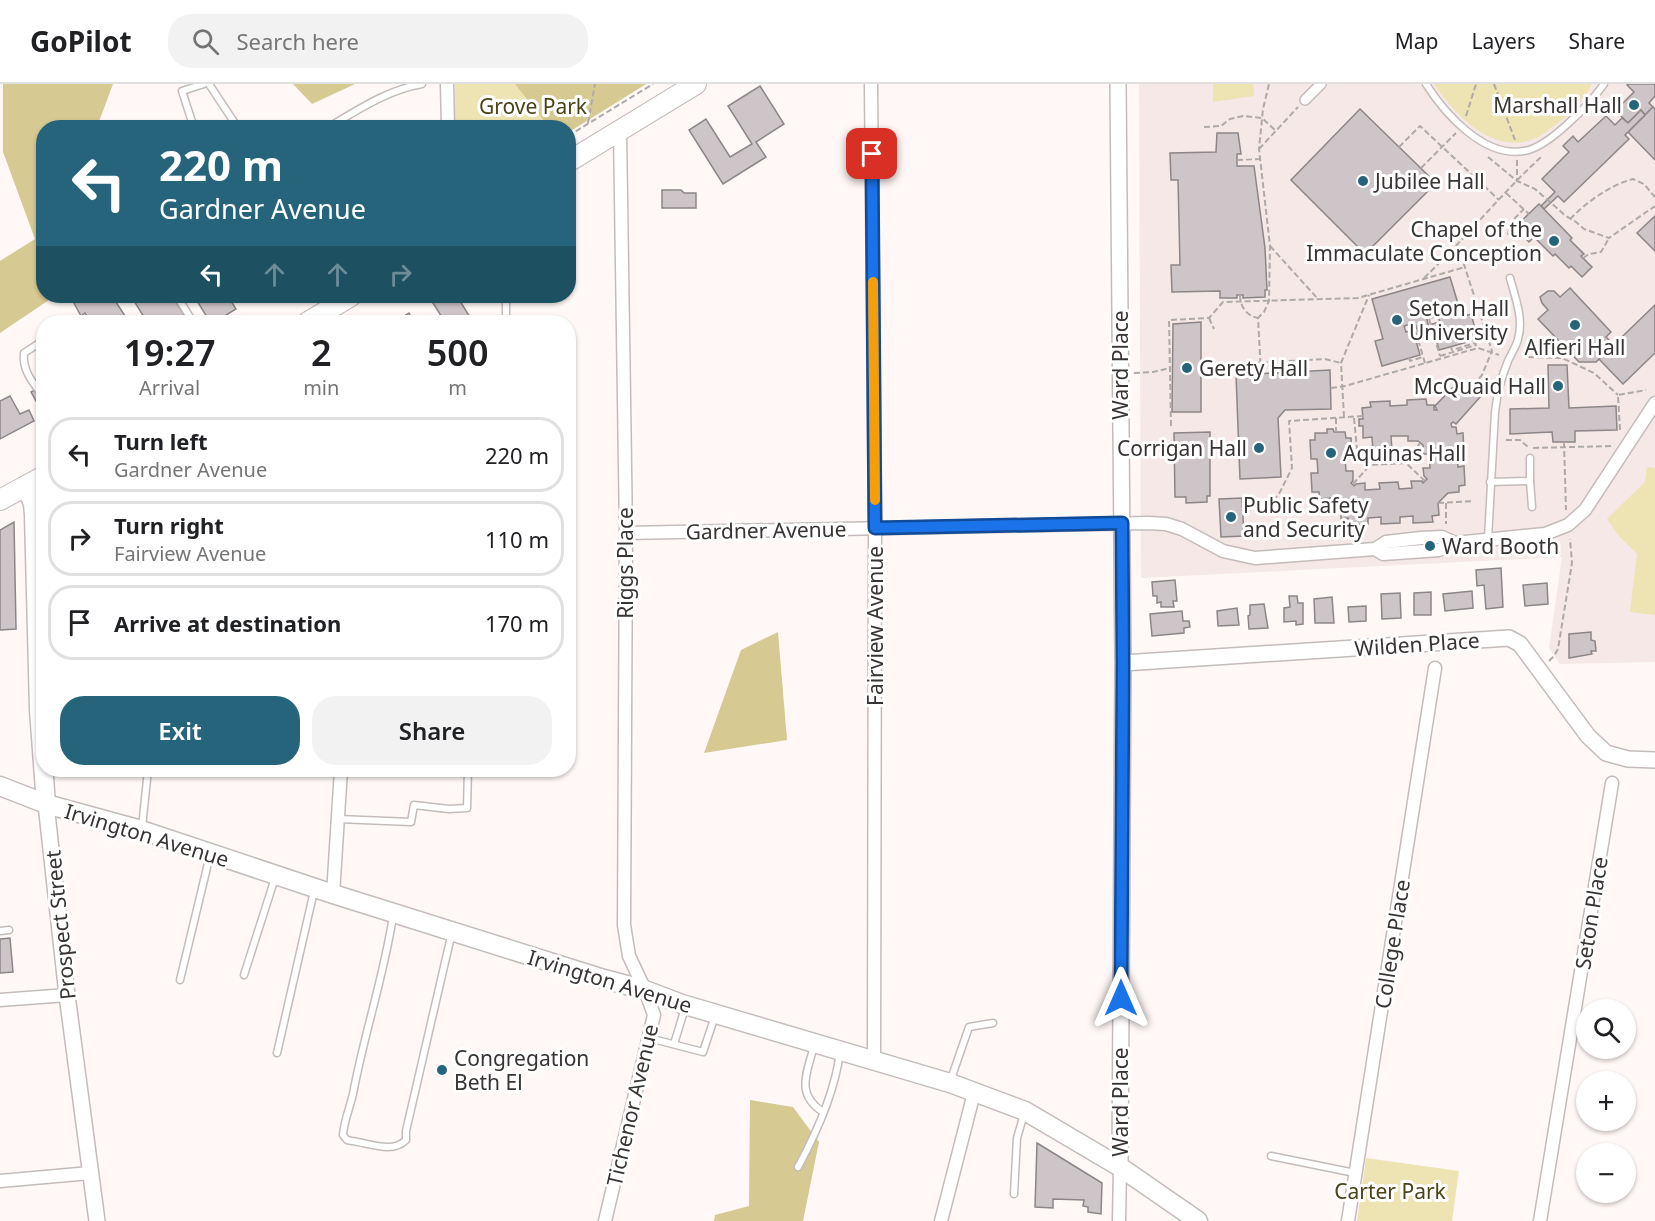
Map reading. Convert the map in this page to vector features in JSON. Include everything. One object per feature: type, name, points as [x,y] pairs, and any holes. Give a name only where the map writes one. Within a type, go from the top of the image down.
[{"type":"main road","points":[[576,157],[696,84]]},
{"type":"main road","points":[[320,315],[339,303]]},
{"type":"main road","points":[[1,497],[36,480]]},
{"type":"main road","name":"Prospect Street","points":[[26,486],[33,504],[36,547]]},
{"type":"main road","name":"Prospect Street","points":[[45,777],[46,804]]},
{"type":"main road","name":"Irvington Avenue","points":[[0,786],[46,804],[141,830],[452,932],[645,990],[686,1005],[950,1083],[1025,1111],[1120,1167],[1198,1221]]},
{"type":"street","points":[[447,84],[448,120]]},
{"type":"street","name":"Fairview Avenue","points":[[871,84],[875,528],[874,1061]]},
{"type":"street","name":"Ward Place","points":[[1118,84],[1123,663],[1119,1221]]},
{"type":"street","points":[[1305,100],[1321,84]]},
{"type":"street","name":"Riggs Place","points":[[620,131],[626,532],[624,925],[629,956],[645,990]]},
{"type":"street","name":"Gardner Avenue","points":[[626,532],[1122,523],[1166,524],[1182,528],[1223,552],[1256,558],[1376,549],[1383,554],[1439,550],[1455,543],[1545,534],[1561,529],[1576,519],[1585,510],[1655,403]]},
{"type":"street","name":"Wilden Place","points":[[1123,663],[1509,638],[1520,644],[1588,736],[1606,753],[1628,759],[1655,760]]},
{"type":"street","name":"College Place","points":[[1348,1221],[1435,668]]},
{"type":"street","points":[[333,894],[341,777]]},
{"type":"street","name":"Seton Place","points":[[1540,1221],[1612,783]]},
{"type":"street","name":"Prospect Street","points":[[46,804],[67,995],[97,1221]]},
{"type":"street","name":"Tichenor Avenue","points":[[605,1221],[654,1015],[645,990]]},
{"type":"street","points":[[0,1000],[67,995]]},
{"type":"street","points":[[941,1221],[974,1093]]},
{"type":"street","points":[[0,1181],[90,1173]]},
{"type":"lane","points":[[191,120],[182,91],[204,84]]},
{"type":"lane","points":[[209,84],[233,120]]},
{"type":"lane","points":[[341,120],[382,96],[403,87],[422,84]]},
{"type":"lane","points":[[1426,84],[1448,112],[1478,139],[1495,148],[1517,152],[1533,149],[1546,141],[1589,103],[1604,84]]},
{"type":"lane","points":[[1488,539],[1490,482],[1498,392],[1508,360],[1518,339],[1520,327],[1519,312],[1510,278]]},
{"type":"lane","points":[[36,345],[24,353],[23,363],[36,386]]},
{"type":"lane","points":[[1530,458],[1533,507]]},
{"type":"lane","points":[[1490,482],[1530,482]]},
{"type":"lane","points":[[141,830],[147,777]]},
{"type":"lane","points":[[338,819],[411,822],[414,805],[449,809],[467,808],[468,777]]},
{"type":"lane","points":[[180,980],[210,854]]},
{"type":"lane","points":[[244,975],[276,875]]},
{"type":"lane","points":[[277,1053],[315,887]]},
{"type":"lane","points":[[393,913],[344,1129],[343,1135],[347,1140],[393,1148],[400,1146],[406,1140],[406,1131],[452,932]]},
{"type":"lane","points":[[0,931],[9,930]]},
{"type":"lane","points":[[674,1044],[686,1005]]},
{"type":"lane","points":[[648,1038],[703,1052],[716,1014]]},
{"type":"lane","points":[[950,1083],[969,1027],[993,1023]]},
{"type":"lane","points":[[815,1043],[804,1091],[823,1113]]},
{"type":"lane","points":[[798,1167],[823,1113],[838,1069],[840,1051]]},
{"type":"lane","points":[[1014,1194],[1017,1138],[1025,1111]]},
{"type":"lane","points":[[1271,1156],[1356,1173]]},
{"type":"path","points":[[588,123],[595,84]]},
{"type":"path","points":[[576,131],[653,84]]},
{"type":"path","points":[[1261,373],[1258,318],[1269,301],[1270,246],[1259,149],[1269,84]]},
{"type":"path","points":[[1421,168],[1462,126],[1476,84]]},
{"type":"path","points":[[1494,84],[1516,144],[1517,181],[1535,189],[1584,229],[1609,238]]},
{"type":"path","points":[[1259,149],[1305,100]]},
{"type":"path","points":[[1204,127],[1221,126],[1243,116],[1262,118],[1276,131]]},
{"type":"path","points":[[1399,147],[1420,126],[1499,200]]},
{"type":"path","points":[[1237,160],[1261,159]]},
{"type":"path","points":[[1570,219],[1581,208],[1620,182],[1633,178],[1644,184],[1655,197]]},
{"type":"path","points":[[1506,193],[1529,214]]},
{"type":"path","points":[[1583,258],[1589,254],[1601,252],[1609,238],[1655,206]]},
{"type":"path","points":[[1508,235],[1510,223],[1524,209]]},
{"type":"path","points":[[1423,279],[1458,246],[1478,222]]},
{"type":"path","points":[[1270,246],[1317,299]]},
{"type":"path","points":[[1458,246],[1492,351],[1482,375],[1472,387]]},
{"type":"path","points":[[1171,426],[1169,320],[1209,318],[1223,302],[1358,298],[1465,267]]},
{"type":"path","points":[[1410,283],[1412,288]]},
{"type":"path","points":[[1240,295],[1240,301],[1246,312],[1258,318]]},
{"type":"path","points":[[1344,417],[1341,363],[1369,295]]},
{"type":"path","points":[[1209,318],[1215,329]]},
{"type":"path","points":[[1429,319],[1440,357]]},
{"type":"path","points":[[1413,323],[1425,363]]},
{"type":"path","points":[[1417,335],[1432,330]]},
{"type":"path","points":[[1331,388],[1425,363],[1476,345],[1475,343],[1452,350],[1451,347]]},
{"type":"path","points":[[1440,357],[1478,348],[1492,351],[1508,360]]},
{"type":"path","points":[[1409,358],[1410,361],[1423,357]]},
{"type":"path","points":[[1528,357],[1562,358],[1594,373],[1618,395],[1620,432]]},
{"type":"path","points":[[1217,365],[1325,359],[1341,363]]},
{"type":"path","points":[[1133,373],[1170,368]]},
{"type":"path","points":[[1618,395],[1646,390]]},
{"type":"path","points":[[1268,508],[1280,492],[1292,468],[1289,421],[1363,416]]},
{"type":"path","points":[[1354,417],[1357,449],[1370,465]]},
{"type":"path","points":[[1336,418],[1336,432]]},
{"type":"path","points":[[1506,440],[1520,440],[1532,448],[1612,446]]},
{"type":"path","points":[[1564,442],[1566,510]]},
{"type":"path","points":[[1406,463],[1420,443]]},
{"type":"path","points":[[1353,484],[1370,465],[1406,463],[1425,481]]},
{"type":"path","points":[[1438,503],[1474,501]]},
{"type":"path","points":[[1446,503],[1446,531]]},
{"type":"path","points":[[1549,661],[1558,649],[1572,563],[1570,539]]},
{"type":"shaded area","name":"Seton Hall University","points":[[1139,84],[1655,84],[1655,662],[1560,664],[1549,648],[1562,557],[1141,578]]},
{"type":"green space","points":[[3,84],[113,84],[100,120],[36,120],[36,303],[45,303],[0,333],[0,261],[35,239],[3,152]]},
{"type":"green space","points":[[293,84],[355,84],[312,104]]},
{"type":"green space","name":"Grove Park","points":[[455,84],[646,84],[576,128],[576,120],[455,120]]},
{"type":"green space","points":[[515,84],[646,84],[576,128],[576,120],[543,120]]},
{"type":"green space","points":[[1213,84],[1253,84],[1254,96],[1213,102]]},
{"type":"green space","points":[[1434,84],[1592,84],[1581,101],[1566,117],[1539,137],[1520,142],[1505,142],[1477,130],[1464,120]]},
{"type":"green space","points":[[1647,467],[1655,468],[1655,615],[1630,612],[1637,554],[1618,535],[1607,519],[1645,482]]},
{"type":"green space","points":[[778,632],[787,740],[704,753],[741,650]]},
{"type":"green space","points":[[750,1100],[793,1107],[819,1142],[803,1221],[714,1221],[715,1215],[749,1206]]},
{"type":"green space","name":"Carter Park","points":[[1366,1158],[1459,1171],[1452,1221],[1357,1221]]},
{"type":"building","name":"Marshall Hall","points":[[1655,84],[1655,96],[1649,103],[1653,107],[1645,115],[1641,110],[1628,123],[1613,108],[1621,101],[1623,103],[1634,92],[1627,85]]},
{"type":"building","points":[[760,86],[784,124],[756,142],[766,157],[723,184],[689,130],[706,119],[730,157],[752,144],[728,106]]},
{"type":"building","points":[[1653,107],[1655,109],[1655,160],[1628,132]]},
{"type":"building","name":"Jubilee Hall","points":[[1360,109],[1436,183],[1365,254],[1291,180]]},
{"type":"building","points":[[1641,110],[1645,115],[1625,135],[1629,139],[1564,202],[1558,196],[1544,209],[1541,206],[1555,192],[1542,179],[1569,152],[1563,146],[1573,136],[1578,142],[1606,116],[1615,125],[1622,118],[1628,123]]},
{"type":"building","points":[[1217,133],[1238,133],[1241,154],[1237,154],[1237,166],[1254,166],[1265,248],[1267,290],[1265,290],[1265,297],[1243,298],[1243,295],[1237,295],[1237,298],[1220,298],[1220,291],[1172,292],[1171,265],[1180,265],[1178,180],[1171,180],[1170,153],[1216,152]]},
{"type":"building","points":[[662,190],[696,193],[696,208],[662,208]]},
{"type":"building","name":"Chapel of the Immaculate Conception","points":[[1539,204],[1572,238],[1570,240],[1584,254],[1581,256],[1592,267],[1582,277],[1555,254],[1553,256],[1534,237],[1529,242],[1515,227]]},
{"type":"building","points":[[1655,216],[1655,251],[1637,233]]},
{"type":"building","points":[[1450,277],[1462,317],[1471,314],[1478,339],[1439,350],[1432,324],[1440,322],[1438,316],[1427,319],[1429,329],[1418,332],[1415,323],[1404,326],[1406,332],[1413,330],[1420,355],[1382,366],[1375,341],[1383,339],[1372,299]]},
{"type":"building","name":"Alfieri Hall","points":[[1570,288],[1611,332],[1606,337],[1614,345],[1596,362],[1579,362],[1538,319],[1548,310],[1540,297],[1548,291],[1554,291],[1560,297]]},
{"type":"building","points":[[74,303],[117,303],[124,315],[86,315],[85,313],[80,315]]},
{"type":"building","points":[[135,303],[177,303],[184,315],[143,315]]},
{"type":"building","points":[[198,303],[232,303],[236,309],[226,315],[206,315]]},
{"type":"building","points":[[433,303],[461,303],[469,315],[441,315]]},
{"type":"building","points":[[1655,305],[1655,353],[1623,384],[1599,359]]},
{"type":"building","name":"Gerety Hall","points":[[1201,322],[1201,412],[1172,412],[1173,324]]},
{"type":"building","name":"McQuaid Hall","points":[[1548,365],[1567,365],[1569,408],[1616,406],[1617,430],[1575,431],[1575,442],[1553,442],[1552,432],[1510,434],[1510,409],[1549,408]]},
{"type":"building","name":"Corrigan Hall","points":[[1330,370],[1331,409],[1285,410],[1278,418],[1281,477],[1240,479],[1236,375]]},
{"type":"building","name":"Aquinas Hall","points":[[1458,382],[1463,387],[1467,383],[1481,396],[1456,424],[1453,422],[1451,424],[1452,427],[1456,427],[1457,434],[1463,433],[1464,452],[1457,453],[1458,467],[1464,466],[1465,485],[1459,486],[1459,492],[1448,493],[1438,503],[1439,515],[1432,516],[1433,522],[1413,523],[1413,516],[1400,517],[1400,523],[1381,524],[1381,517],[1368,518],[1368,524],[1349,525],[1348,518],[1341,519],[1341,507],[1331,498],[1319,499],[1319,492],[1312,492],[1311,473],[1318,473],[1317,459],[1311,459],[1310,440],[1315,440],[1315,433],[1327,433],[1327,429],[1333,429],[1334,432],[1345,432],[1346,438],[1351,438],[1352,457],[1345,457],[1346,471],[1353,471],[1351,483],[1354,486],[1365,483],[1365,490],[1380,489],[1379,483],[1398,482],[1399,489],[1412,488],[1411,481],[1422,481],[1423,483],[1427,479],[1423,468],[1430,468],[1429,454],[1423,454],[1423,445],[1418,441],[1408,441],[1408,436],[1391,436],[1392,451],[1373,452],[1372,437],[1363,438],[1363,426],[1359,426],[1359,419],[1363,419],[1362,408],[1371,407],[1370,402],[1390,401],[1390,406],[1407,405],[1407,400],[1426,399],[1427,405],[1434,405],[1434,410],[1437,410],[1435,406]]},
{"type":"building","points":[[36,389],[36,401],[31,392]]},
{"type":"building","points":[[10,396],[20,414],[29,410],[34,421],[0,439],[0,401]]},
{"type":"building","points":[[1210,432],[1210,496],[1207,496],[1207,502],[1186,503],[1186,497],[1175,497],[1174,433]]},
{"type":"building","name":"Public Safety and Security","points":[[1242,498],[1244,536],[1221,537],[1219,499]]},
{"type":"building","points":[[14,522],[16,629],[0,630],[0,530]]},
{"type":"building","points":[[1501,568],[1503,607],[1486,609],[1484,585],[1477,586],[1476,570]]},
{"type":"building","points":[[1175,580],[1177,601],[1173,601],[1174,607],[1161,607],[1161,602],[1157,603],[1157,596],[1153,596],[1152,582]]},
{"type":"building","points":[[1547,583],[1548,604],[1525,606],[1523,585]]},
{"type":"building","points":[[1472,591],[1473,608],[1445,611],[1443,594]]},
{"type":"building","points":[[1431,592],[1431,615],[1414,615],[1414,593]]},
{"type":"building","points":[[1400,593],[1401,618],[1382,619],[1381,594]]},
{"type":"building","points":[[1289,596],[1297,596],[1298,603],[1303,603],[1303,624],[1296,625],[1296,621],[1284,622],[1284,608],[1290,607]]},
{"type":"building","points":[[1332,597],[1334,623],[1315,623],[1314,599]]},
{"type":"building","points":[[1264,604],[1268,628],[1249,629],[1250,605]]},
{"type":"building","points":[[1366,606],[1366,621],[1349,622],[1348,607]]},
{"type":"building","points":[[1237,608],[1239,625],[1218,626],[1217,611]]},
{"type":"building","points":[[1182,611],[1183,621],[1189,621],[1190,627],[1184,628],[1184,633],[1152,636],[1150,614]]},
{"type":"building","points":[[1591,632],[1591,640],[1595,641],[1596,651],[1591,651],[1592,654],[1569,658],[1569,634]]},
{"type":"building","points":[[10,938],[13,972],[0,973],[0,939]]},
{"type":"building","points":[[1037,1143],[1102,1183],[1101,1214],[1088,1212],[1088,1207],[1083,1206],[1084,1200],[1053,1199],[1053,1208],[1035,1207]]},
{"type":"slow traffic","points":[[873,282],[875,500]]},
{"type":"place","name":"Marshall Hall","points":[[1634,105]]},
{"type":"place","name":"Jubilee Hall","points":[[1363,181]]},
{"type":"place","name":"Chapel of the Immaculate Conception","points":[[1554,241]]},
{"type":"place","name":"Seton Hall University","points":[[1397,320]]},
{"type":"place","name":"Alfieri Hall","points":[[1575,325]]},
{"type":"place","name":"Gerety Hall","points":[[1187,368]]},
{"type":"place","name":"McQuaid Hall","points":[[1558,386]]},
{"type":"place","name":"Corrigan Hall","points":[[1259,448]]},
{"type":"place","name":"Aquinas Hall","points":[[1331,453]]},
{"type":"place","name":"Public Safety and Security","points":[[1231,517]]},
{"type":"place","name":"Ward Booth","points":[[1430,546]]},
{"type":"place","name":"Congregation Beth El","points":[[442,1070]]},
{"type":"route","points":[[872,154],[875,528],[1122,523],[1121,998]]}]
